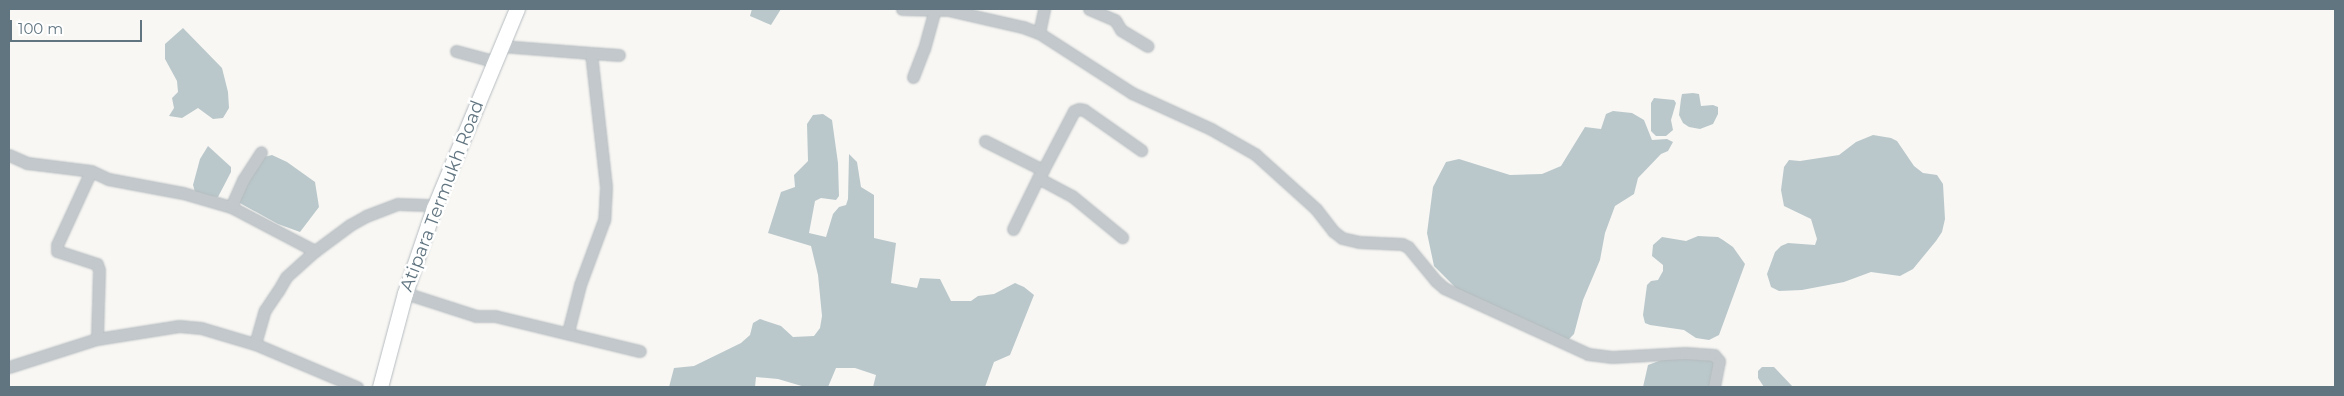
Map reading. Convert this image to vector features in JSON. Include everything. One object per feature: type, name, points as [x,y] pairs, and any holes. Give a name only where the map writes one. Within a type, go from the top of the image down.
[{"type":"main road","name":"Atipara Termukh Road","points":[[380,387],[405,293],[434,208],[517,9]]},
{"type":"street","points":[[902,9],[935,9],[965,13],[1040,33],[1132,93],[1211,129],[1255,154],[1316,209],[1333,231],[1342,238],[1360,242],[1402,244],[1408,247],[1444,288],[1588,354],[1612,357],[1685,353],[1714,355],[1720,361],[1714,387]]},
{"type":"street","points":[[912,77],[924,49],[935,9]]},
{"type":"street","points":[[1040,33],[1044,9]]},
{"type":"street","points":[[1089,9],[1115,20],[1121,30],[1148,46]]},
{"type":"street","points":[[501,46],[620,55]]},
{"type":"street","points":[[456,51],[494,62]]},
{"type":"street","points":[[568,332],[580,285],[604,220],[606,187],[591,53]]},
{"type":"street","points":[[1013,229],[1074,111],[1084,110],[1141,150]]},
{"type":"street","points":[[985,141],[1041,174],[1072,196],[1122,237]]},
{"type":"street","points":[[231,207],[243,180],[261,152]]},
{"type":"street","points":[[9,155],[27,162],[91,171],[108,179],[182,193],[231,207],[315,251]]},
{"type":"street","points":[[91,171],[57,245],[57,251],[97,264],[99,270],[98,339]]},
{"type":"street","points":[[255,344],[266,310],[286,278],[315,251],[350,225],[366,216],[398,204],[434,208]]},
{"type":"street","points":[[405,293],[476,316],[496,316],[640,351]]},
{"type":"street","points":[[9,367],[98,339],[179,326],[202,328],[255,344],[357,387]]},
{"type":"shaded area","points":[[752,9],[781,9],[771,25],[750,16]]},
{"type":"shaded area","points":[[183,28],[222,68],[228,92],[229,108],[223,118],[213,119],[198,108],[182,118],[169,116],[174,108],[172,98],[178,92],[177,81],[165,59],[165,44]]},
{"type":"shaded area","points":[[1682,94],[1699,94],[1701,106],[1713,105],[1718,107],[1718,114],[1713,124],[1700,129],[1689,127],[1683,123],[1679,115]]},
{"type":"shaded area","points":[[1654,98],[1674,100],[1676,103],[1671,120],[1673,130],[1666,136],[1656,136],[1651,131],[1651,103]]},
{"type":"shaded area","points":[[1613,111],[1632,113],[1644,120],[1652,140],[1667,139],[1673,142],[1668,151],[1661,154],[1638,178],[1634,194],[1615,206],[1605,233],[1600,260],[1583,300],[1574,334],[1569,339],[1563,340],[1460,292],[1434,266],[1427,233],[1433,187],[1446,162],[1459,159],[1510,175],[1542,174],[1561,166],[1585,127],[1601,129],[1606,114]]},
{"type":"shaded area","points":[[823,114],[832,120],[838,163],[839,196],[836,200],[821,198],[815,201],[809,233],[826,237],[833,214],[839,207],[846,205],[848,199],[849,154],[857,162],[861,187],[874,195],[874,238],[896,243],[891,283],[917,288],[920,278],[940,279],[951,301],[971,301],[978,296],[994,294],[1015,283],[1034,295],[1010,355],[994,362],[985,387],[873,387],[876,375],[855,368],[836,368],[828,387],[805,387],[778,379],[756,377],[755,387],[669,387],[674,368],[694,366],[741,343],[750,335],[753,323],[760,319],[781,326],[793,337],[814,336],[820,328],[822,316],[818,275],[811,246],[768,233],[781,192],[795,187],[794,175],[808,161],[807,124],[813,115]]},
{"type":"shaded area","points":[[1873,135],[1897,141],[1914,166],[1923,173],[1937,175],[1943,184],[1945,219],[1942,232],[1936,241],[1913,269],[1900,276],[1871,272],[1844,282],[1802,290],[1779,291],[1771,287],[1767,274],[1775,252],[1781,246],[1788,243],[1815,245],[1817,239],[1811,219],[1784,206],[1781,190],[1784,167],[1789,160],[1800,161],[1839,155],[1856,142]]},
{"type":"shaded area","points":[[208,146],[231,167],[231,172],[218,197],[196,195],[193,185],[200,159]]},
{"type":"shaded area","points":[[272,155],[287,162],[315,182],[319,207],[300,232],[278,224],[238,202],[257,166],[264,157]]},
{"type":"shaded area","points":[[1698,236],[1718,237],[1733,247],[1745,264],[1719,335],[1709,340],[1696,338],[1684,330],[1650,325],[1645,323],[1643,315],[1647,285],[1651,281],[1658,280],[1663,271],[1663,265],[1652,256],[1653,245],[1662,237],[1686,241]]},
{"type":"shaded area","points":[[1667,358],[1707,358],[1714,362],[1711,387],[1643,387],[1648,365]]},
{"type":"shaded area","points":[[1762,367],[1774,367],[1793,387],[1764,387],[1758,378],[1758,371]]}]
